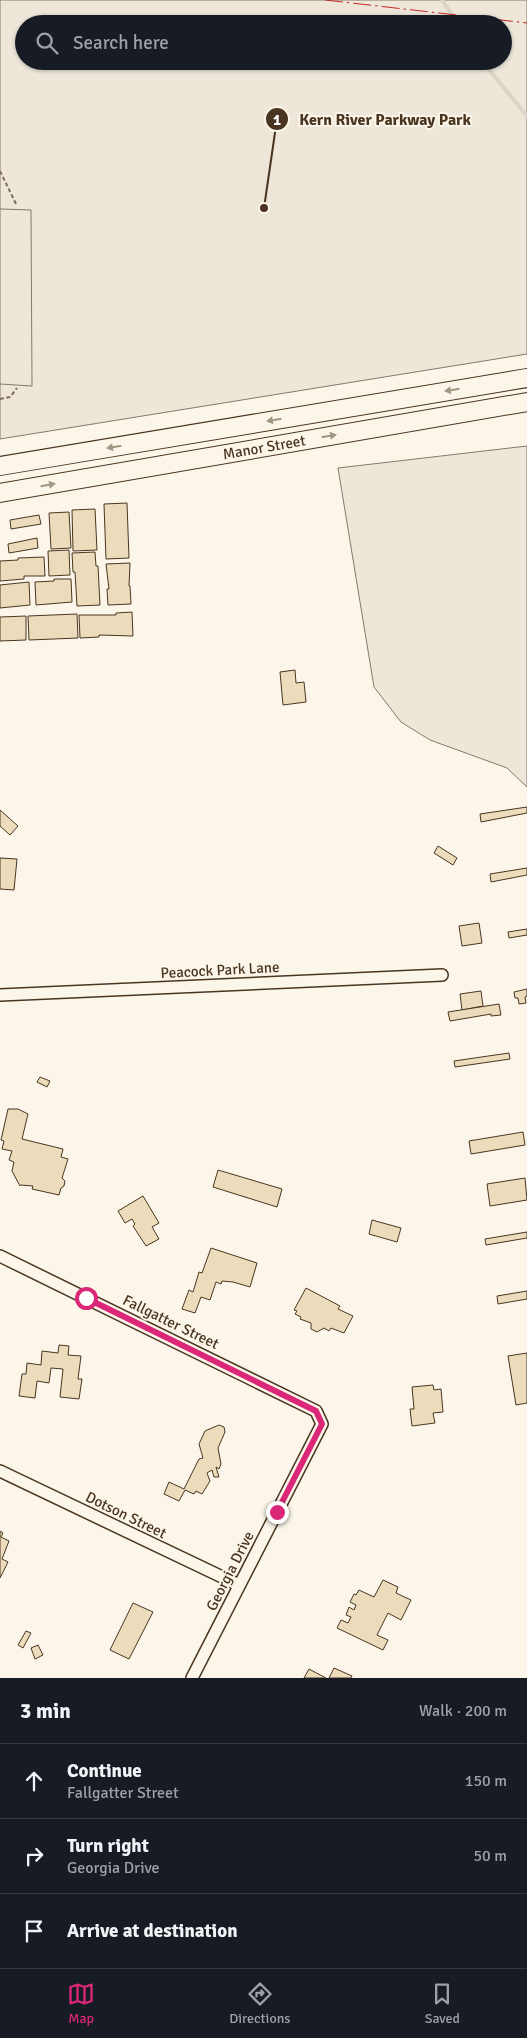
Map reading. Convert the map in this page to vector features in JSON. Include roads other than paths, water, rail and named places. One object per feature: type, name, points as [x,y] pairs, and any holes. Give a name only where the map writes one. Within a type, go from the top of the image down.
[{"type":"main road","name":"Manor Street","points":[[0,466],[527,378]]},
{"type":"main road","name":"Manor Street","points":[[0,493],[527,402]]},
{"type":"street","name":"Peacock Park Lane","points":[[0,996],[442,975]]},
{"type":"street","name":"Fallgatter Street","points":[[0,1256],[303,1403],[316,1411],[322,1424]]},
{"type":"street","name":"Georgia Drive","points":[[192,1678],[322,1424]]},
{"type":"street","name":"Dotson Street","points":[[0,1471],[239,1585]]},
{"type":"waterway","points":[[442,0],[452,15]]},
{"type":"waterway","points":[[489,70],[527,116]]},
{"type":"place","name":"Kern River Parkway Park","points":[[264,208]]}]
